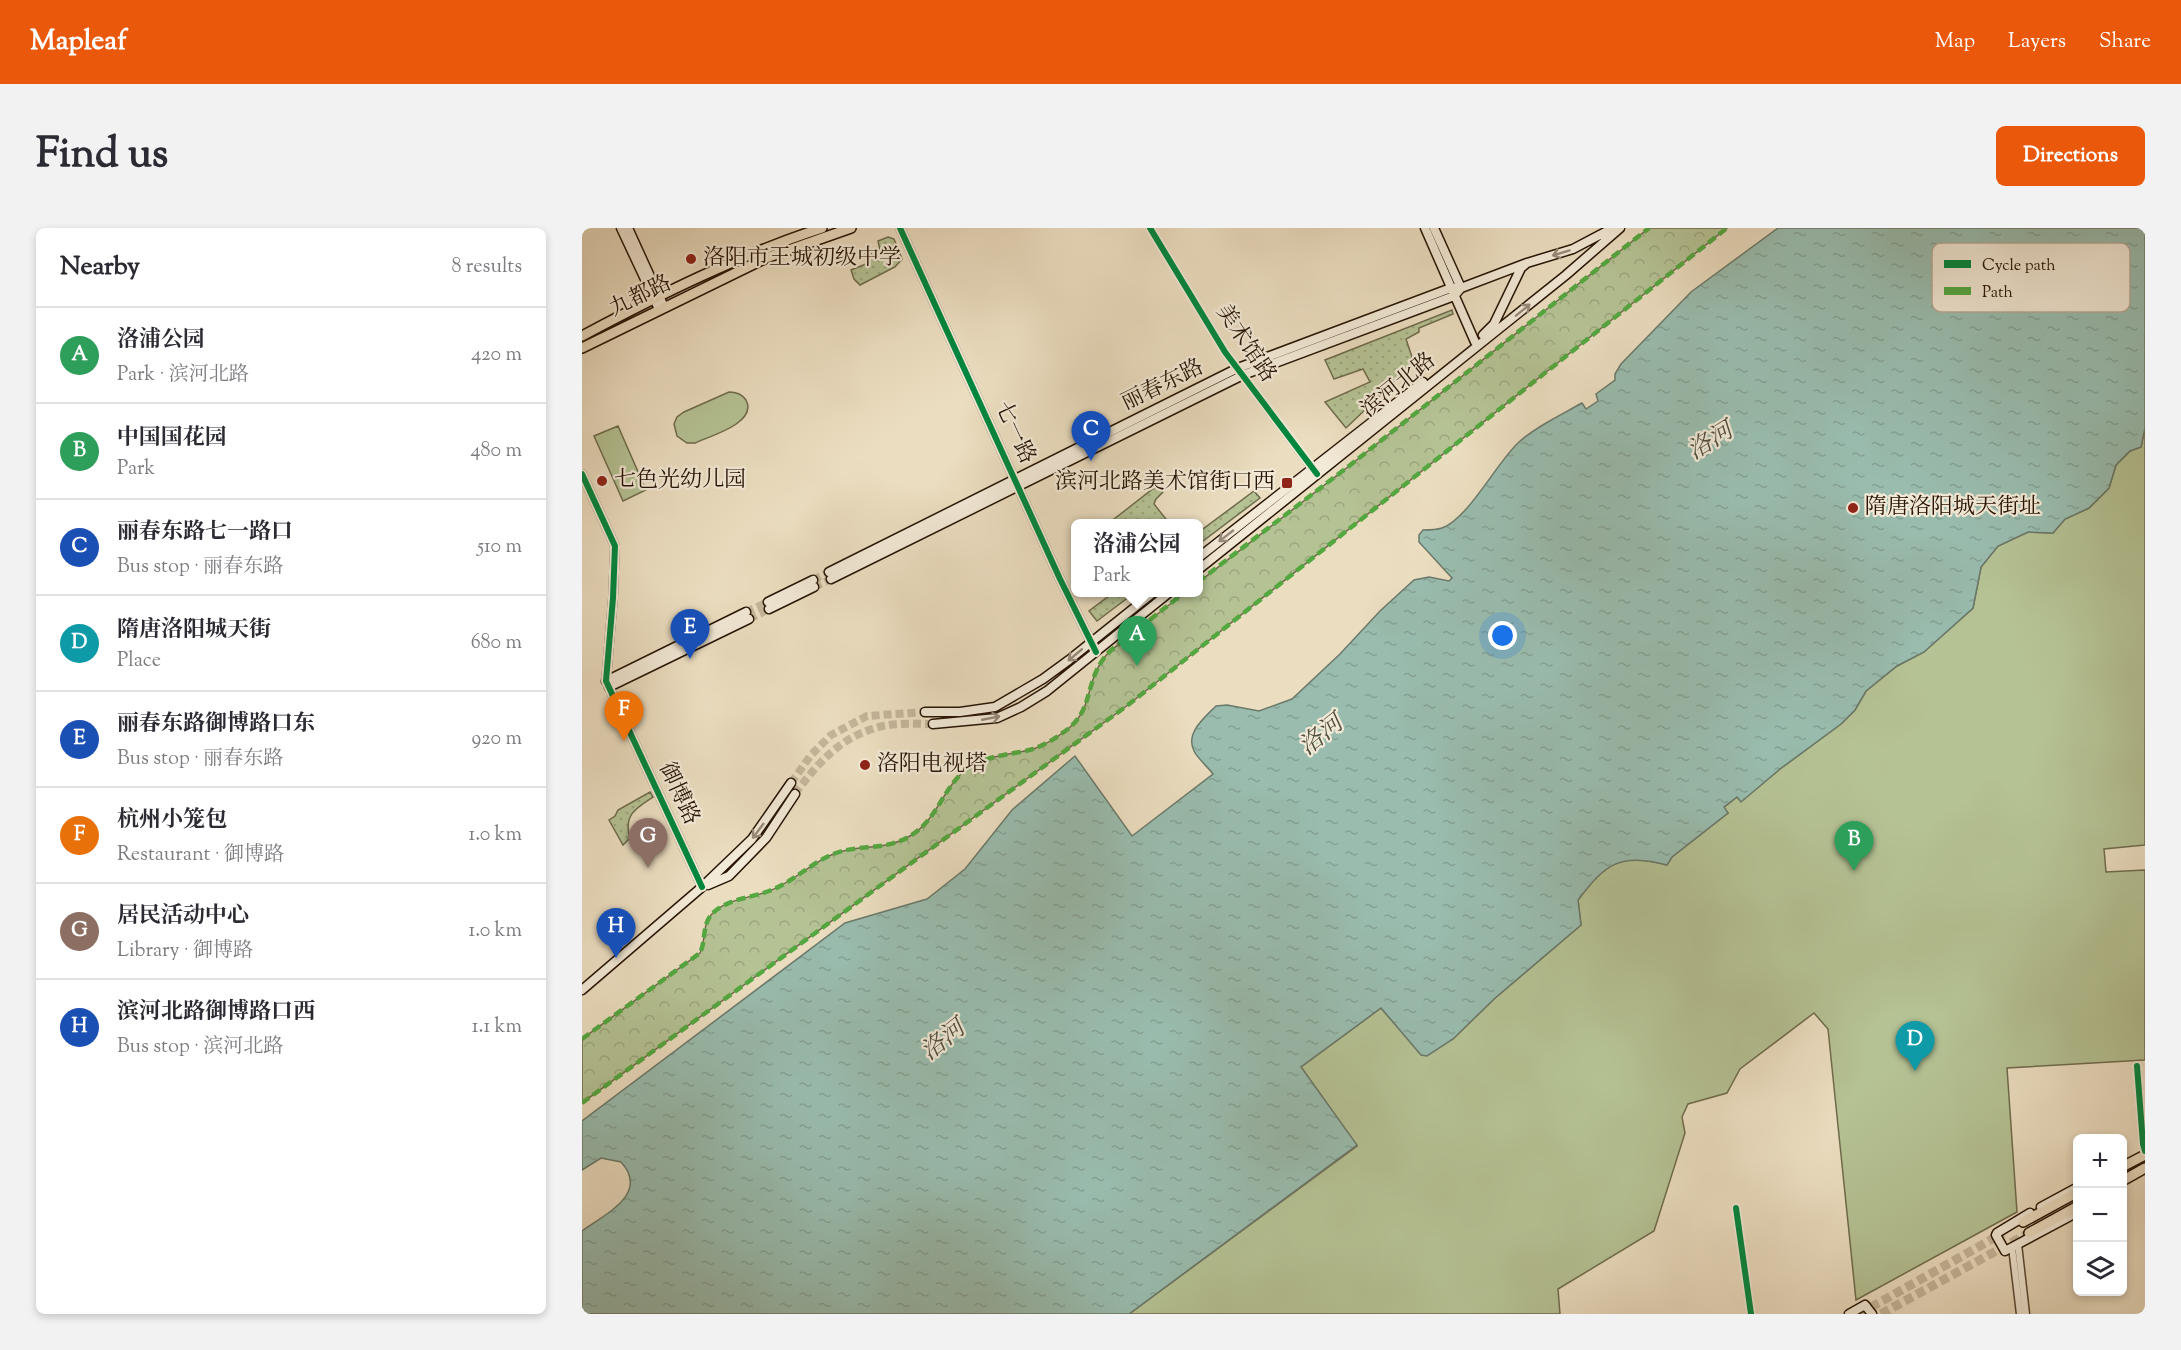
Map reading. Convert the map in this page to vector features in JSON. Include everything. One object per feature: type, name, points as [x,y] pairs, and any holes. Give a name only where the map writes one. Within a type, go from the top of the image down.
[{"type":"main road","points":[[621,228],[662,308]]},
{"type":"main road","points":[[628,228],[657,298]]},
{"type":"main road","name":"九都路","points":[[582,336],[772,244],[822,228]]},
{"type":"main road","name":"九都路","points":[[582,348],[766,258],[851,228]]},
{"type":"main road","points":[[1425,228],[1456,291]]},
{"type":"main road","points":[[1434,228],[1475,342]]},
{"type":"main road","name":"滨河北路","points":[[1203,566],[1613,228]]},
{"type":"main road","name":"滨河北路","points":[[1203,554],[1315,472],[1475,342],[1494,324],[1517,274],[1527,263],[1596,243],[1620,228]]},
{"type":"main road","name":"丽春东路","points":[[830,576],[1241,371],[1527,263]]},
{"type":"main road","points":[[769,606],[814,584]]},
{"type":"main road","points":[[925,712],[960,712],[995,707],[1043,679],[1148,597]]},
{"type":"main road","points":[[933,724],[997,718],[1021,706],[1047,691],[1164,597]]},
{"type":"main road","points":[[607,684],[747,616]]},
{"type":"main road","points":[[582,990],[702,887],[752,839],[791,783]]},
{"type":"main road","points":[[702,887],[729,876],[766,838],[795,794]]},
{"type":"main road","points":[[2127,1164],[2145,1153]]},
{"type":"main road","points":[[2127,1178],[2145,1168]]},
{"type":"main road","points":[[2073,1215],[2012,1247],[2003,1249],[1996,1235],[1998,1231],[2076,1188]]},
{"type":"main road","points":[[2023,1222],[2073,1195]]},
{"type":"main road","points":[[2029,1233],[2073,1209]]},
{"type":"main road","points":[[1849,1314],[1863,1306],[1868,1306],[1872,1314]]},
{"type":"street","name":"七一路","points":[[900,228],[1096,652]]},
{"type":"street","name":"美术馆路","points":[[1150,228],[1225,352],[1315,472]]},
{"type":"street","points":[[582,474],[615,546],[614,598],[607,684]]},
{"type":"street","name":"御博路","points":[[607,684],[702,887]]},
{"type":"street","points":[[2138,1066],[2145,1153]]},
{"type":"street","points":[[1736,1208],[1751,1314]]},
{"type":"street","points":[[2012,1247],[2020,1314]]},
{"type":"street","points":[[2012,1247],[2026,1314]]},
{"type":"green space","points":[[1649,228],[1727,228],[1128,705],[582,1103],[582,1039],[700,953],[708,919],[723,905],[778,887],[836,853],[901,841],[920,829],[959,775],[968,768],[991,758],[1036,748],[1061,734],[1079,717],[1093,679],[1106,655],[1180,597],[1203,597],[1203,579]]},
{"type":"green space","points":[[888,237],[894,239],[902,259],[895,267],[860,285],[854,279],[851,270],[866,264],[865,254],[870,252],[876,260],[883,259],[885,254],[880,250],[878,241]]},
{"type":"green space","points":[[1452,310],[1453,314],[1419,328],[1419,332],[1406,339],[1414,363],[1346,428],[1325,402],[1370,382],[1363,369],[1334,379],[1325,360]]},
{"type":"green space","points":[[729,392],[739,394],[746,400],[748,408],[739,422],[731,428],[695,443],[687,443],[677,436],[674,424],[677,417]]},
{"type":"green space","points":[[618,426],[646,490],[623,501],[594,436]]},
{"type":"green space","points":[[2145,428],[2145,845],[2104,849],[2106,872],[2145,870],[2145,1060],[2007,1068],[2017,1212],[1856,1300],[1828,1029],[1814,1013],[1740,1069],[1727,1093],[1688,1104],[1682,1117],[1685,1133],[1654,1231],[1558,1289],[1560,1314],[1129,1314],[1357,1146],[1301,1067],[1381,1008],[1422,1055],[1453,1039],[1494,999],[1581,925],[1578,900],[1606,869],[1625,861],[1637,860],[1667,865],[1672,857],[1728,813],[1723,808],[1737,797],[1741,801],[1841,724],[1855,710],[1866,691],[1897,666],[1924,652],[1973,608],[1981,567],[1998,546],[2028,532],[2053,533],[2065,519],[2089,508],[2109,488],[2116,465],[2130,451],[2141,447]]},
{"type":"green space","points":[[1159,484],[1163,492],[1154,504],[1166,519],[1114,519]]},
{"type":"green space","points":[[1254,491],[1260,498],[1203,541],[1203,529]]},
{"type":"green space","points":[[1108,597],[1129,597],[1097,621],[1089,611]]},
{"type":"green space","points":[[650,792],[653,797],[636,809],[630,818],[628,830],[630,838],[623,845],[609,820],[618,810]]},
{"type":"water","name":"洛河","points":[[1778,228],[2145,228],[2145,428],[2141,447],[2130,451],[2116,465],[2109,488],[2089,508],[2065,519],[2053,533],[2028,532],[1998,546],[1981,567],[1973,608],[1924,652],[1897,666],[1866,691],[1855,710],[1841,724],[1780,769],[1741,802],[1737,797],[1724,807],[1728,813],[1672,857],[1667,865],[1637,860],[1626,861],[1615,864],[1597,877],[1578,900],[1581,925],[1494,999],[1453,1039],[1427,1056],[1421,1055],[1381,1008],[1301,1067],[1357,1145],[1129,1314],[582,1314],[582,1231],[621,1202],[630,1184],[629,1173],[621,1162],[601,1158],[582,1170],[582,1121],[845,923],[927,899],[965,869],[1012,810],[1075,756],[1132,836],[1213,774],[1194,751],[1192,738],[1197,726],[1216,706],[1227,705],[1259,711],[1292,699],[1414,580],[1429,577],[1449,581],[1452,578],[1419,542],[1419,535],[1423,530],[1442,528],[1462,514],[1510,451],[1526,436],[1582,403],[1586,409],[1598,401],[1596,394],[1615,380],[1615,374],[1621,364],[1691,292]]},
{"type":"tunnel","points":[[813,580],[829,572]]},
{"type":"tunnel","points":[[814,587],[831,579]]},
{"type":"tunnel","points":[[746,612],[768,602]]},
{"type":"tunnel","points":[[749,619],[769,609]]},
{"type":"tunnel","points":[[791,783],[811,755],[831,735],[867,716],[925,712]]},
{"type":"tunnel","points":[[795,794],[829,755],[860,734],[887,725],[933,724]]},
{"type":"tunnel","points":[[1859,1314],[2003,1233]]},
{"type":"tunnel","points":[[1881,1314],[2029,1233]]},
{"type":"marked path","points":[[1203,578],[1349,466],[1649,228]]},
{"type":"marked path","points":[[582,1103],[1128,705],[1727,228]]},
{"type":"marked path","points":[[582,1039],[700,953],[708,919],[723,905],[778,887],[836,853],[901,841],[920,829],[959,775],[968,768],[991,758],[1036,748],[1072,726],[1084,708],[1093,679],[1106,655],[1179,597]]},
{"type":"cycle path","points":[[900,228],[1060,579],[1096,652]]},
{"type":"cycle path","points":[[1150,228],[1225,352],[1317,474]]},
{"type":"cycle path","points":[[582,474],[615,546],[606,681],[702,887]]},
{"type":"cycle path","points":[[2137,1066],[2145,1151]]},
{"type":"cycle path","points":[[1736,1208],[1751,1314]]},
{"type":"place","name":"洛阳市王城初级中学","points":[[691,259]]},
{"type":"place","name":"丽春东路七一路口","points":[[1091,461]]},
{"type":"place","name":"七色光幼儿园","points":[[602,481]]},
{"type":"place","name":"滨河北路美术馆街口西","points":[[1287,483]]},
{"type":"place","name":"隋唐洛阳城天街址","points":[[1853,508]]},
{"type":"place","name":"丽春东路御博路口东","points":[[690,659]]},
{"type":"place","name":"洛浦公园","points":[[1137,666]]},
{"type":"place","name":"杭州小笼包","points":[[624,741]]},
{"type":"place","name":"洛阳电视塔","points":[[865,765]]},
{"type":"place","name":"居民活动中心","points":[[648,868]]},
{"type":"place","name":"中国国花园","points":[[1854,871]]},
{"type":"place","name":"滨河北路御博路口西","points":[[616,958]]},
{"type":"place","name":"隋唐洛阳城天街","points":[[1915,1071]]}]
